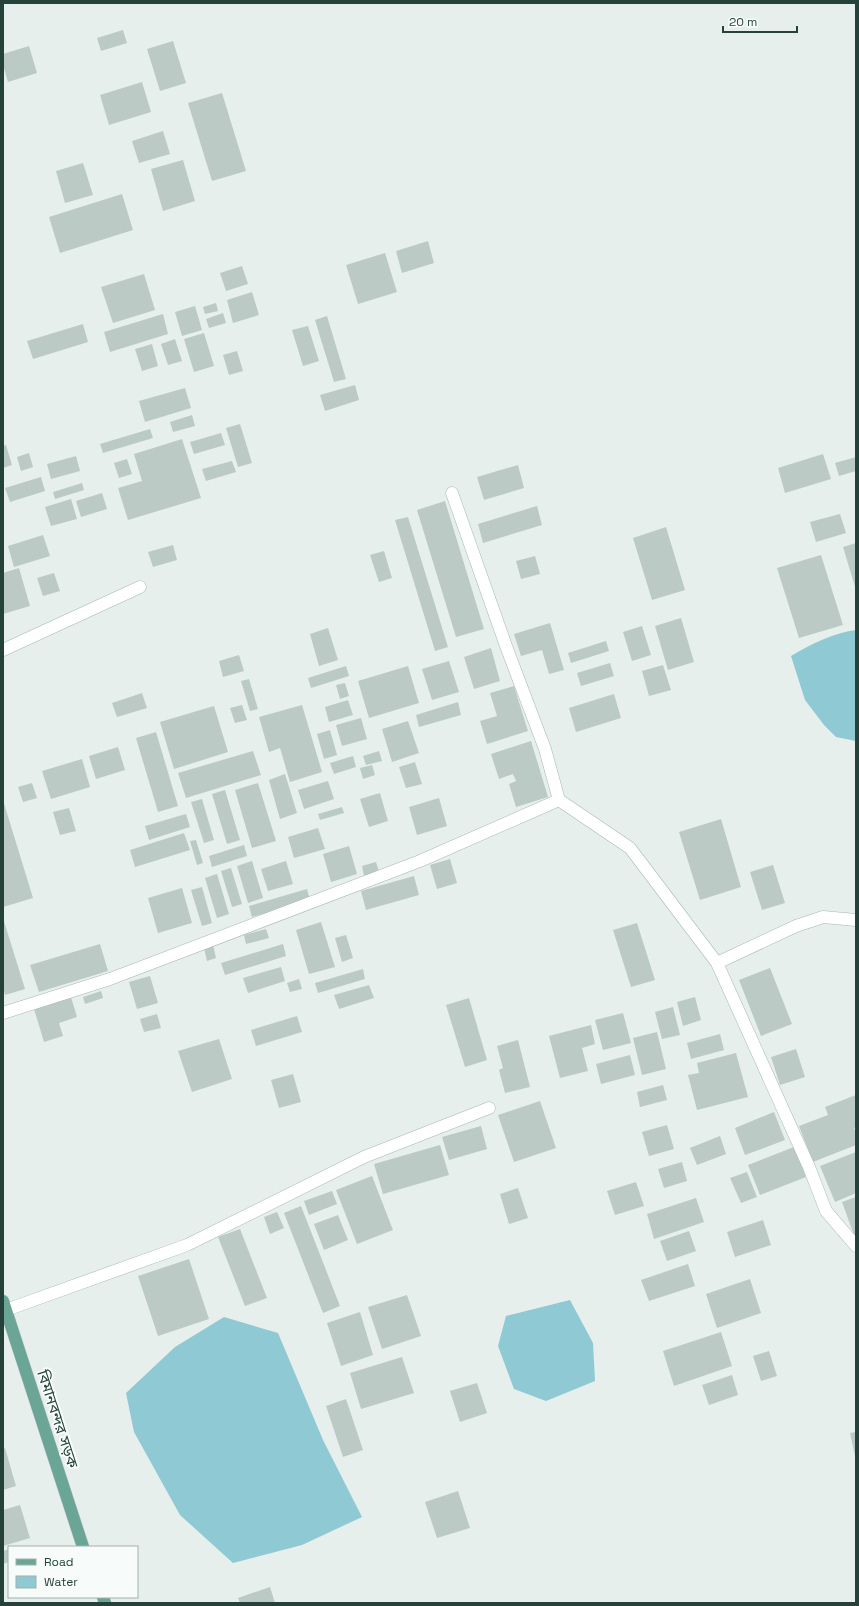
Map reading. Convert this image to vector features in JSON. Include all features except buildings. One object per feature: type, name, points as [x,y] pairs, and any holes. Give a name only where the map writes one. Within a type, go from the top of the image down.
[{"type":"main road","name":"বিমানবন্দর সড়ক","points":[[4,1305],[83,1546]]},
{"type":"street","points":[[452,493],[506,646],[545,749],[559,800],[630,848],[717,962],[809,1167],[826,1211],[856,1246]]},
{"type":"street","points":[[3,650],[140,587]]},
{"type":"street","points":[[3,1013],[110,979],[391,872],[559,800]]},
{"type":"street","points":[[717,962],[796,926],[823,917],[856,920]]},
{"type":"street","points":[[4,1305],[187,1246],[364,1158],[489,1108]]},
{"type":"water","points":[[856,630],[856,741],[836,737],[824,725],[805,700],[791,656],[830,636]]},
{"type":"water","points":[[570,1300],[593,1343],[595,1381],[546,1401],[514,1389],[498,1346],[506,1316]]},
{"type":"water","points":[[224,1317],[278,1333],[323,1440],[362,1517],[302,1545],[233,1563],[180,1515],[134,1432],[126,1393],[175,1347]]}]
